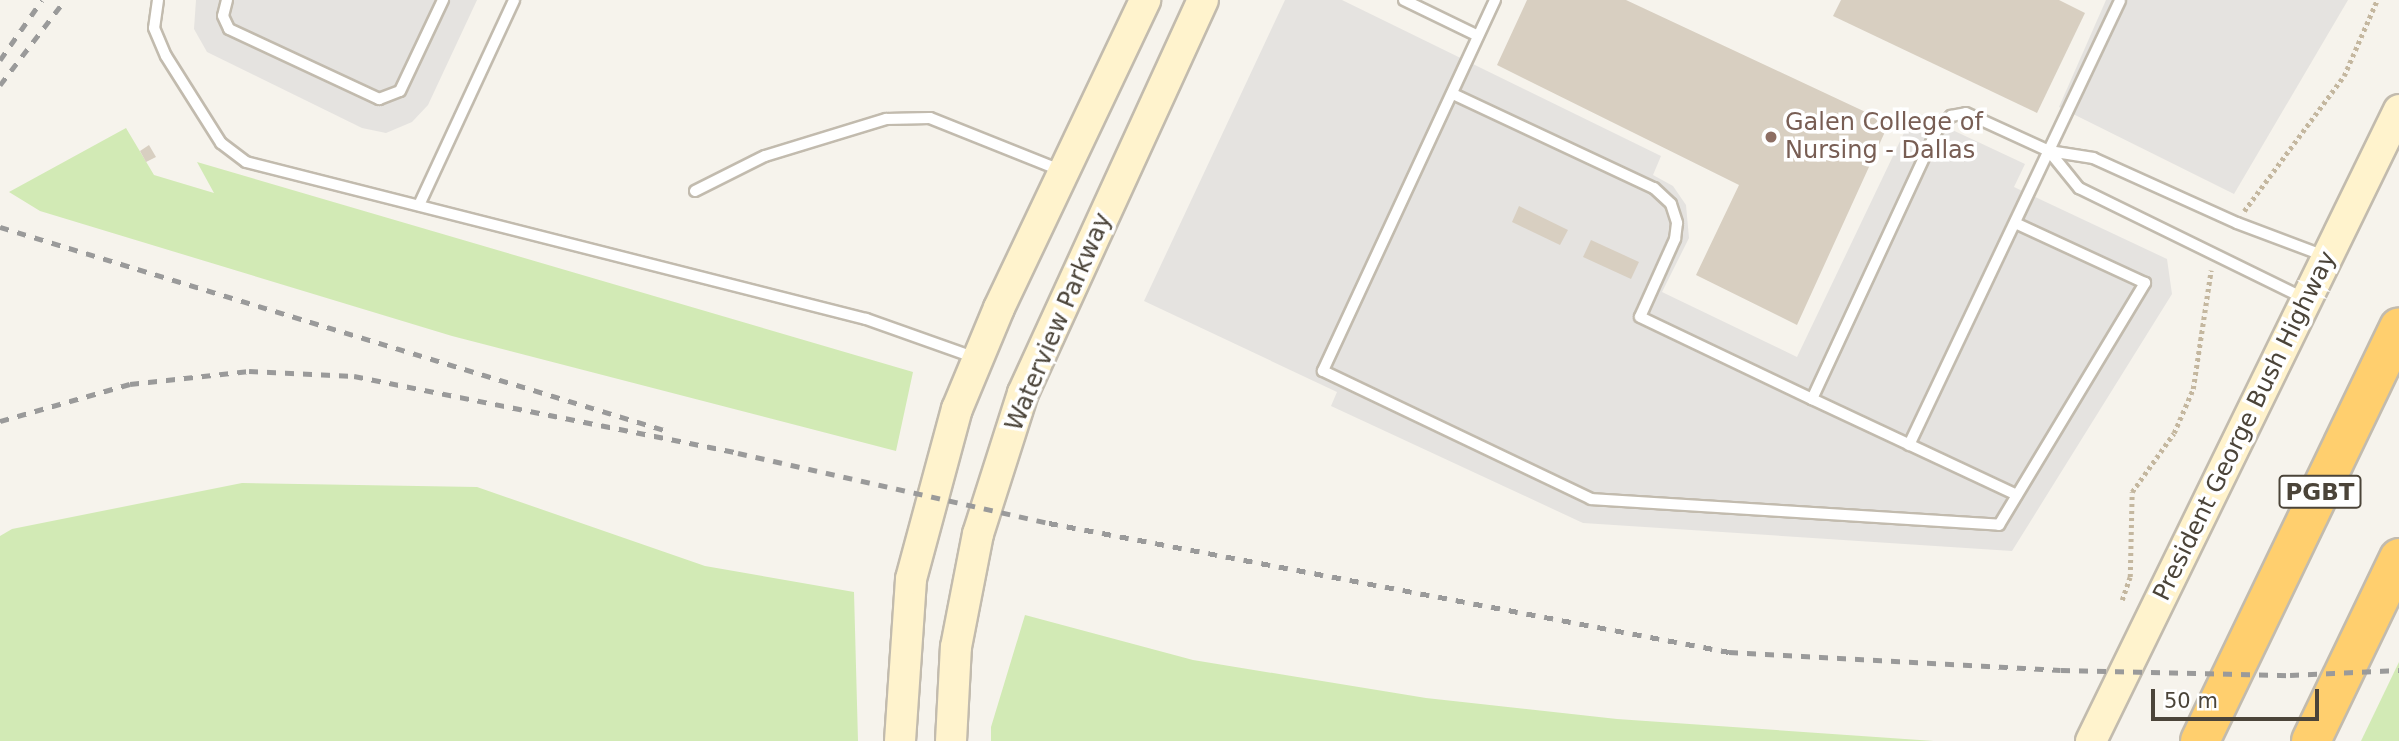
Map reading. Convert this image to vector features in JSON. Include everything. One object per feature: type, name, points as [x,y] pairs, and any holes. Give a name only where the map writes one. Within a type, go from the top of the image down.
[{"type":"highway","name":"PGBT","points":[[2200,741],[2399,327]]},
{"type":"highway","points":[[2311,741],[2399,558]]},
{"type":"main road","points":[[900,741],[911,579],[938,468],[976,358],[1144,0]]},
{"type":"main road","name":"Waterview Parkway","points":[[951,741],[957,646],[978,534],[1023,393],[1203,0]]},
{"type":"main road","name":"President George Bush Highway","points":[[2091,741],[2399,110]]},
{"type":"lane","points":[[158,0],[155,29],[166,56],[233,154],[246,162],[866,319],[976,358]]},
{"type":"lane","points":[[227,0],[223,16],[229,29],[379,99],[400,91],[443,0]]},
{"type":"lane","points":[[419,205],[514,0]]},
{"type":"lane","points":[[1404,0],[1478,36]]},
{"type":"lane","points":[[1909,445],[2120,0]]},
{"type":"lane","points":[[1492,1],[1453,94],[1322,371],[1591,499],[1999,525],[2145,283],[2015,223]]},
{"type":"lane","points":[[1453,94],[1654,188],[1671,204],[1677,223],[1675,239],[1640,317],[2017,495]]},
{"type":"lane","points":[[1812,399],[1937,130],[1951,116],[1966,113],[2049,151],[2093,158],[2237,223],[2328,257]]},
{"type":"lane","points":[[695,191],[765,156],[886,119],[930,118],[1063,171]]},
{"type":"lane","points":[[2049,151],[2078,188],[2307,299]]},
{"type":"path","points":[[2237,223],[2344,76],[2377,0]]},
{"type":"path","points":[[2122,600],[2130,577],[2132,492],[2174,433],[2193,389],[2202,357],[2207,279],[2216,257]]},
{"type":"green space","points":[[126,128],[154,175],[214,193],[197,162],[913,372],[896,451],[452,336],[40,211],[9,192]]},
{"type":"green space","points":[[242,483],[477,487],[705,566],[854,592],[858,741],[0,741],[0,536],[12,529]]},
{"type":"green space","points":[[1025,615],[1193,660],[1426,698],[1617,719],[1934,741],[991,741],[991,727]]},
{"type":"green space","points":[[2399,662],[2399,741],[2361,741]]},
{"type":"shaded area","points":[[196,0],[477,0],[428,105],[412,122],[386,133],[362,128],[207,52],[194,29]]},
{"type":"shaded area","points":[[1285,0],[1342,0],[1661,156],[1653,175],[1673,186],[1686,205],[1689,238],[1662,292],[1797,357],[1914,112],[2025,164],[2014,187],[2167,259],[2172,294],[2012,551],[1583,523],[1331,406],[1337,392],[1144,301]]},
{"type":"shaded area","points":[[2106,0],[2348,0],[2234,194],[2059,107]]},
{"type":"building","points":[[1527,0],[1626,0],[1889,123],[1797,325],[1696,275],[1739,185],[1497,65]]},
{"type":"building","points":[[1841,0],[2059,0],[2085,13],[2037,113],[1833,16]]},
{"type":"building","points":[[149,145],[156,157],[146,162],[140,151]]},
{"type":"building","points":[[1519,206],[1568,230],[1560,245],[1512,222]]},
{"type":"building","points":[[1591,240],[1639,262],[1631,279],[1583,257]]},
{"type":"railway","points":[[0,60],[42,0]]},
{"type":"railway","points":[[0,85],[65,0]]},
{"type":"railway","points":[[0,227],[664,430]]},
{"type":"railway","points":[[0,421],[130,384],[249,371],[354,376],[738,453],[1049,523],[1729,652],[2061,670],[2290,675],[2399,670]]},
{"type":"place","name":"Galen College of Nursing - Dallas","points":[[1771,137]]}]
